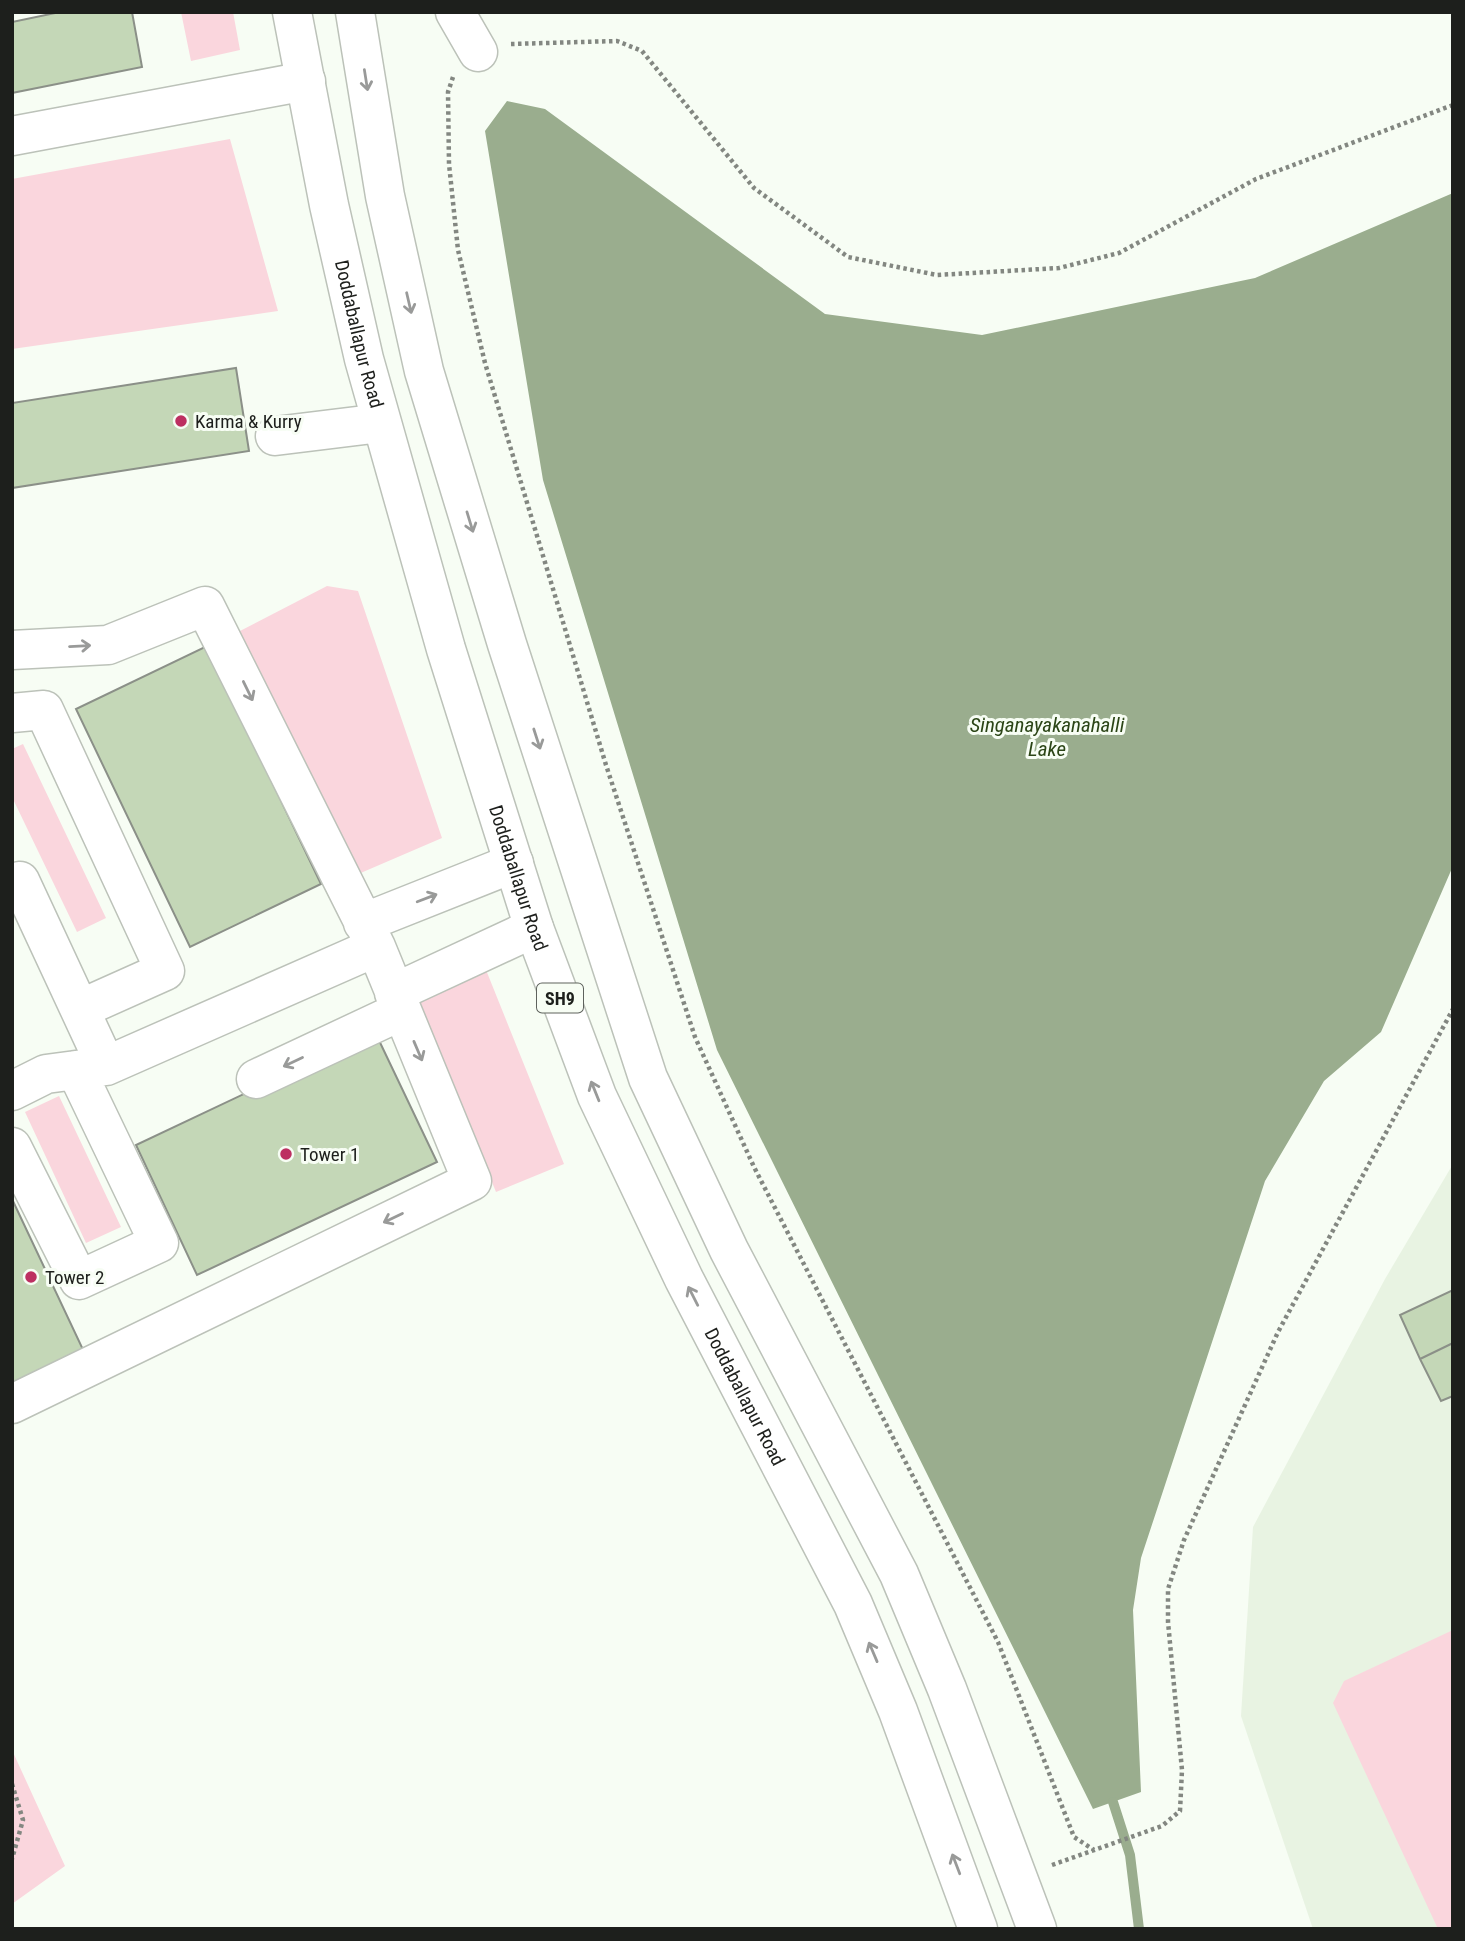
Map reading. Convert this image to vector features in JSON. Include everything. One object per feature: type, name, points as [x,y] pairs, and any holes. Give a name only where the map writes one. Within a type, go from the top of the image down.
[{"type":"main road","name":"Doddaballapur Road","points":[[292,12],[332,218],[381,423],[446,649],[534,928],[597,1096],[684,1279],[853,1604],[898,1711],[978,1929]]},
{"type":"main road","points":[[355,12],[384,196],[424,371],[507,644],[648,1078],[729,1250],[899,1574],[947,1689],[1037,1929]]},
{"type":"main road","points":[[456,12],[478,52]]},
{"type":"main road","points":[[12,136],[306,81]]},
{"type":"main road","points":[[275,436],[381,423]]},
{"type":"main road","points":[[12,650],[108,645],[205,606],[370,935],[472,1181],[12,1404]]},
{"type":"main road","points":[[12,713],[44,710],[165,971],[80,1009]]},
{"type":"main road","points":[[12,1091],[46,1074],[91,1068],[370,935],[513,863]]},
{"type":"main road","points":[[12,1147],[79,1280],[159,1243],[91,1068],[80,1009],[15,876]]},
{"type":"main road","points":[[256,1079],[534,928]]},
{"type":"path","points":[[1094,1850],[1074,1837],[998,1642],[760,1179],[695,1037],[601,752],[485,363],[458,250],[449,164],[448,92],[456,67],[478,52],[500,44],[617,41],[642,51],[754,188],[848,257],[937,275],[1059,268],[1119,253],[1256,179],[1453,105]]},
{"type":"path","points":[[1066,1860],[1162,1826],[1180,1811],[1182,1770],[1168,1589],[1184,1540],[1278,1332],[1453,1009]]},
{"type":"path","points":[[12,1784],[23,1820],[12,1859]]},
{"type":"shaded area","points":[[181,12],[233,12],[240,50],[191,61]]},
{"type":"shaded area","points":[[230,139],[278,311],[12,349],[12,179]]},
{"type":"shaded area","points":[[327,586],[358,591],[442,838],[356,875],[238,632]]},
{"type":"shaded area","points":[[23,744],[106,918],[77,932],[12,797],[12,749]]},
{"type":"shaded area","points":[[480,955],[564,1164],[496,1192],[412,983]]},
{"type":"shaded area","points":[[59,1096],[121,1227],[86,1243],[25,1112]]},
{"type":"shaded area","points":[[1453,1164],[1453,1929],[1313,1929],[1241,1716],[1253,1527],[1385,1279]]},
{"type":"shaded area","points":[[1453,1630],[1453,1929],[1438,1929],[1333,1703],[1344,1681]]},
{"type":"shaded area","points":[[12,1750],[65,1866],[12,1904]]},
{"type":"water","name":"Singanayakanahalli Lake","points":[[507,101],[545,109],[825,314],[982,335],[1255,278],[1453,193],[1453,866],[1381,1032],[1324,1081],[1265,1181],[1141,1558],[1133,1610],[1141,1792],[1093,1809],[717,1050],[543,480],[485,131]]},
{"type":"building","points":[[60,12],[132,12],[142,67],[12,93],[12,22]]},
{"type":"building","points":[[236,368],[249,451],[12,488],[12,403]]},
{"type":"building","points":[[207,646],[321,884],[190,947],[76,709]]},
{"type":"building","name":"Tower 1","points":[[375,1032],[437,1162],[197,1275],[136,1145]]},
{"type":"building","name":"Tower 2","points":[[12,1199],[86,1356],[12,1391]]},
{"type":"building","points":[[1453,1290],[1453,1343],[1420,1359],[1400,1315]]},
{"type":"building","points":[[1453,1343],[1453,1396],[1441,1401],[1420,1359]]},
{"type":"waterway","points":[[1113,1802],[1130,1855],[1139,1929]]},
{"type":"place","name":"Karma & Kurry","points":[[181,421]]},
{"type":"place","name":"Tower 1","points":[[286,1154]]},
{"type":"place","name":"Tower 2","points":[[31,1277]]}]
